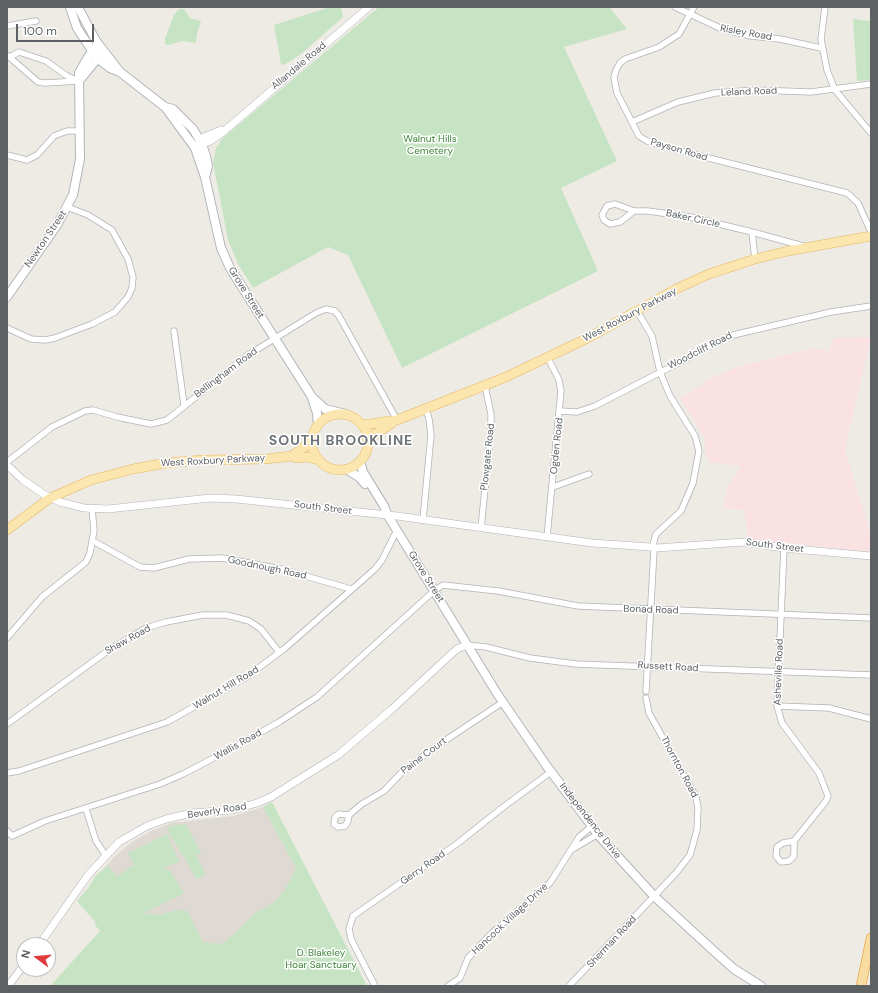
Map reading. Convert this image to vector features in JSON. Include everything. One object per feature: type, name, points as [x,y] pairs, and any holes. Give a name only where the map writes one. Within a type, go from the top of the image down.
[{"type":"highway","points":[[861,986],[871,938]]},
{"type":"main road","points":[[70,7],[77,28],[98,52]]},
{"type":"main road","points":[[78,7],[98,52]]},
{"type":"main road","name":"Grove Street","points":[[98,52],[115,64],[120,72],[165,107],[199,144],[208,166],[205,178],[221,248],[230,268],[312,397],[317,414],[318,425]]},
{"type":"main road","name":"Newton Street","points":[[7,297],[57,225],[67,208],[78,175],[80,131],[79,81],[81,66],[98,52]]},
{"type":"main road","name":"West Roxbury Parkway","points":[[363,426],[397,420],[485,386],[548,358],[696,280],[755,259],[805,247],[871,236]]},
{"type":"main road","name":"Grove Street","points":[[312,397],[325,408],[346,414]]},
{"type":"main road","points":[[346,414],[352,416],[363,426],[368,441],[367,448],[360,461],[346,469],[331,468],[319,460],[314,451],[313,440],[318,425],[330,416],[346,414]]},
{"type":"main road","name":"West Roxbury Parkway","points":[[368,441],[371,437],[397,420]]},
{"type":"main road","points":[[292,456],[313,440]]},
{"type":"main road","name":"West Roxbury Parkway","points":[[7,530],[50,498],[91,480],[152,465],[188,461],[266,459],[292,456],[297,458],[307,457],[319,460]]},
{"type":"main road","name":"Grove Street","points":[[360,461],[363,472],[384,506],[386,513],[467,645]]},
{"type":"main road","name":"Grove Street","points":[[346,469],[361,479],[380,508],[386,513]]},
{"type":"main road","name":"Independence Drive","points":[[467,645],[504,702],[598,834],[654,896],[729,965],[761,986]]},
{"type":"street","name":"Allandale Road","points":[[199,144],[215,138],[369,7]]},
{"type":"street","name":"Risley Road","points":[[675,7],[712,26],[734,32],[780,39],[821,48]]},
{"type":"street","name":"Payson Road","points":[[694,7],[679,34],[668,42],[626,59],[616,70],[614,85],[639,136],[647,141],[847,193],[858,203],[871,232]]},
{"type":"street","points":[[825,7],[821,48],[827,70],[835,90],[871,133]]},
{"type":"street","points":[[7,26],[36,21]]},
{"type":"street","points":[[18,52],[46,61],[67,76],[79,81],[38,82],[8,56],[18,52]]},
{"type":"street","name":"Leland Road","points":[[632,122],[678,102],[715,93],[755,90],[811,92],[871,84]]},
{"type":"street","points":[[7,155],[27,160],[37,155],[54,136],[67,131],[80,131]]},
{"type":"street","name":"Baker Circle","points":[[634,211],[620,222],[610,224],[604,220],[602,215],[607,206],[612,204],[634,211],[648,211],[690,217],[805,247]]},
{"type":"street","points":[[7,328],[31,339],[45,340],[55,338],[92,324],[115,312],[128,297],[132,288],[132,277],[128,260],[112,230],[100,221],[67,208]]},
{"type":"street","points":[[752,232],[755,259]]},
{"type":"street","name":"Woodcliff Road","points":[[560,412],[577,412],[595,406],[734,334],[831,312],[871,306]]},
{"type":"street","name":"Bellingham Road","points":[[7,463],[52,427],[78,413],[94,410],[116,417],[151,424],[167,420],[232,368],[316,313],[326,309],[335,311],[397,420]]},
{"type":"street","points":[[637,311],[652,336],[660,372],[670,396],[695,436],[699,451],[698,466],[693,483],[681,511],[656,534],[653,548]]},
{"type":"street","points":[[174,331],[184,406]]},
{"type":"street","name":"Ogden Road","points":[[547,537],[560,412],[559,380],[548,358]]},
{"type":"street","name":"Plowgate Road","points":[[480,528],[491,430],[491,414],[485,386]]},
{"type":"street","points":[[422,520],[431,435],[429,418],[426,409]]},
{"type":"street","name":"South Street","points":[[7,463],[23,480],[50,498],[66,504],[92,509],[108,509],[210,498],[269,501],[386,513],[422,520],[620,546],[653,548],[744,542],[784,548],[871,556]]},
{"type":"street","points":[[553,487],[589,474]]},
{"type":"street","points":[[7,638],[42,597],[86,562],[94,530],[92,509]]},
{"type":"street","name":"Walnut Hill Road","points":[[7,773],[19,771],[166,722],[245,678],[279,652],[375,569],[382,560],[397,530]]},
{"type":"street","name":"Goodnough Road","points":[[92,542],[140,567],[154,568],[173,562],[195,558],[222,558],[281,569],[351,589]]},
{"type":"street","name":"Thornton Road","points":[[653,548],[646,694],[649,712],[686,776],[696,797],[698,808],[697,830],[690,855],[654,896]]},
{"type":"street","name":"Asheville Road","points":[[784,548],[780,671],[777,706],[782,723],[819,773],[828,796],[826,801],[794,841]]},
{"type":"street","name":"Bonad Road","points":[[434,590],[443,585],[449,585],[518,594],[578,606],[871,618]]},
{"type":"street","name":"Wallis Road","points":[[7,840],[12,836],[45,821],[122,798],[183,774],[300,709],[317,697],[434,590]]},
{"type":"street","name":"Shaw Road","points":[[7,724],[109,650],[146,628],[166,622],[203,614],[226,615],[238,618],[249,621],[261,629],[279,652]]},
{"type":"street","name":"Russett Road","points":[[467,645],[486,647],[530,658],[552,661],[871,675]]},
{"type":"street","name":"Beverly Road","points":[[45,937],[88,875],[119,842],[147,826],[192,814],[246,807],[271,797],[294,784],[338,755],[392,709],[457,649],[467,645]]},
{"type":"street","name":"Paine Court","points":[[349,815],[362,804],[384,791],[402,772],[434,748],[504,702]]},
{"type":"street","points":[[777,706],[829,708],[871,720]]},
{"type":"street","name":"Gerry Road","points":[[375,986],[352,939],[349,929],[353,916],[458,843],[552,771]]},
{"type":"street","points":[[86,809],[96,841],[106,856]]},
{"type":"street","name":"Hancock Village Drive","points":[[448,986],[460,978],[468,958],[492,933],[550,883],[579,838],[592,826]]},
{"type":"street","points":[[7,831],[12,836]]},
{"type":"street","name":"Hancock Village Drive","points":[[572,850],[598,834]]},
{"type":"street","name":"Sherman Road","points":[[569,986],[654,896]]},
{"type":"street","points":[[8,986],[16,976]]},
{"type":"shaded area","points":[[871,337],[845,449],[871,536],[871,552],[748,539],[744,510],[722,508],[729,485],[741,466],[709,462],[706,456],[704,437],[680,398],[703,385],[705,380],[740,366],[814,348],[829,351],[834,338]]},
{"type":"shaded area","points":[[263,807],[326,923],[221,976],[95,925],[100,873],[115,856],[132,842],[151,831],[171,823],[233,816]]},
{"type":"green space","points":[[330,7],[341,8],[342,18],[301,54],[284,65],[281,64],[274,25]]},
{"type":"green space","name":"Walnut Hills Cemetery","points":[[379,7],[609,7],[627,29],[564,47],[617,161],[561,188],[598,271],[402,368],[348,255],[328,247],[253,288],[238,264],[228,240],[213,162],[216,148],[223,138]]},
{"type":"green space","points":[[179,9],[184,9],[190,18],[201,21],[196,43],[182,41],[168,45],[165,44],[165,39],[174,15]]},
{"type":"green space","points":[[853,19],[871,21],[871,80],[857,81]]},
{"type":"green space","name":"D. Blakeley Hoar Sanctuary","points":[[272,802],[367,986],[50,986],[100,931],[95,925],[96,923],[77,901],[89,887],[96,875],[108,866],[117,877],[130,867],[134,866],[128,853],[167,834],[179,861],[164,868],[170,871],[184,893],[144,913],[158,915],[177,910],[187,911],[203,942],[222,944],[241,928],[255,913],[277,900],[286,888],[296,868],[263,807]]},
{"type":"green space","points":[[186,824],[201,853],[196,855],[206,875],[196,879],[168,831],[170,826]]},
{"type":"district","name":"SOUTH BROOKLINE","points":[[341,441]]}]
